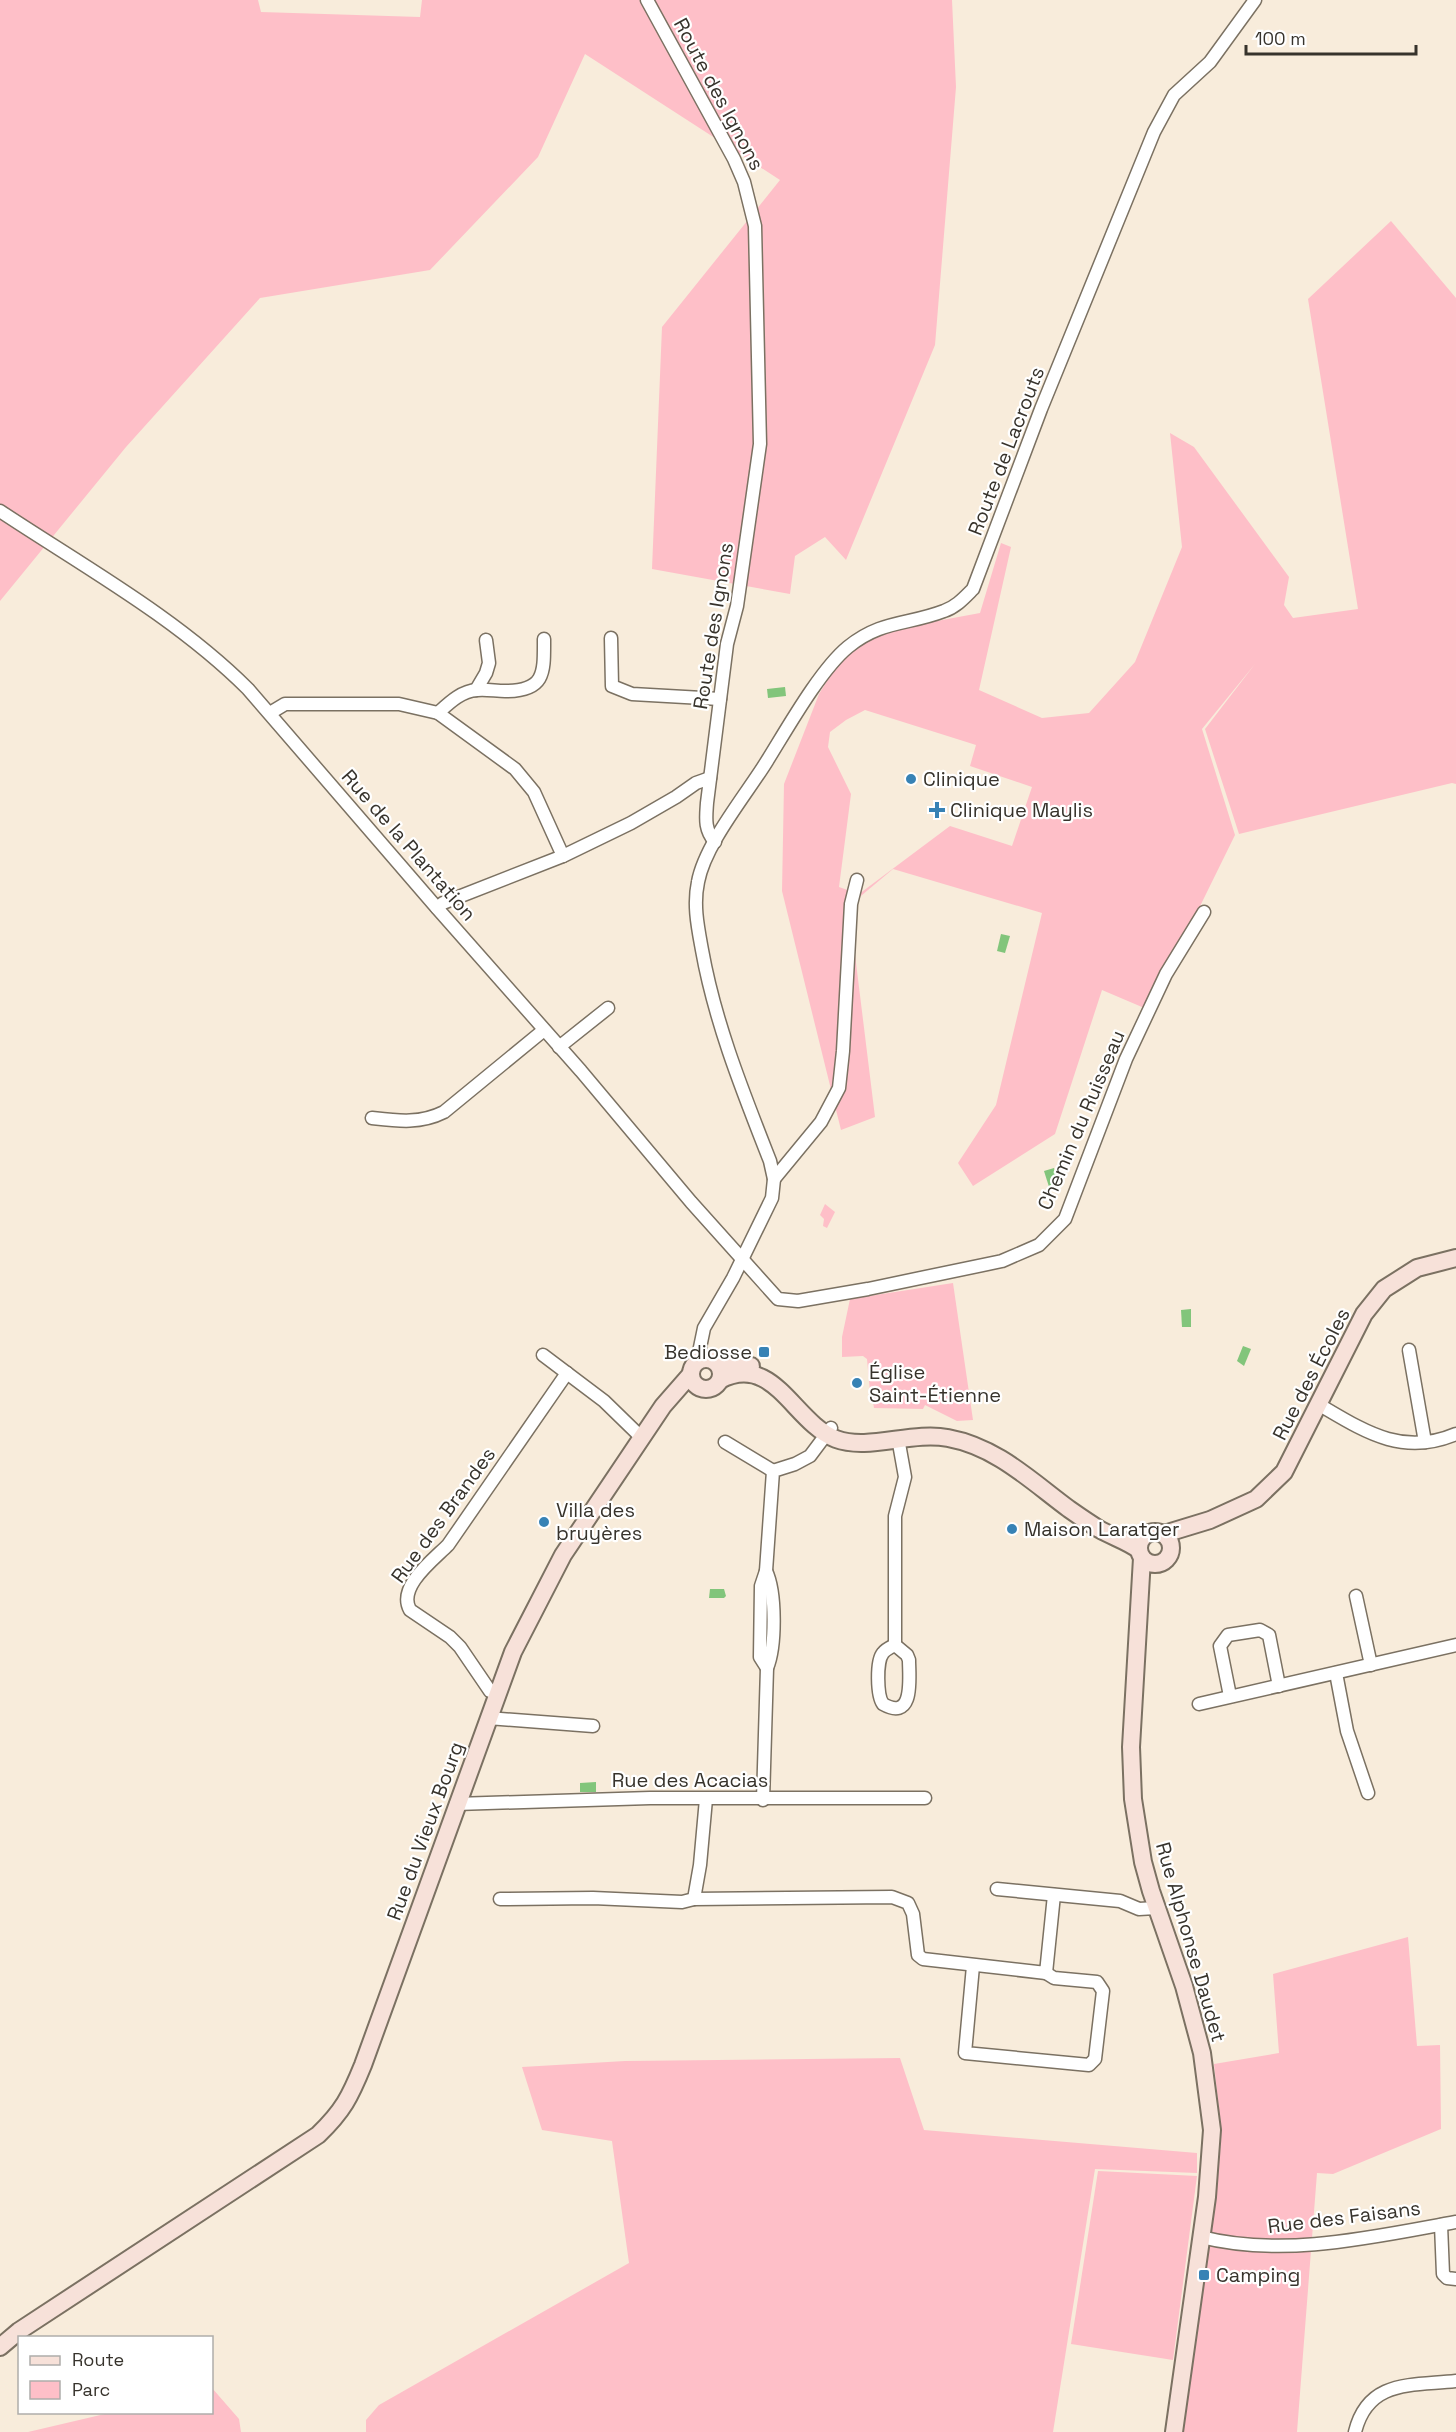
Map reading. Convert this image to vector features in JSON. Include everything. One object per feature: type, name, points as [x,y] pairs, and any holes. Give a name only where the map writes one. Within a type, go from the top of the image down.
[{"type":"street","name":"Route des Ignons","points":[[647,0],[734,159],[744,182],[755,226],[760,444],[737,606],[727,644],[710,778],[705,823],[707,832],[715,842]]},
{"type":"street","name":"Route de Lacrouts","points":[[715,842],[795,718],[842,652],[862,636],[881,627],[945,611],[960,603],[973,590],[1041,409],[1154,132],[1174,95],[1210,62],[1255,0]]},
{"type":"street","name":"Rue de la Plantation","points":[[0,511],[182,632],[230,671],[270,713],[691,1202],[742,1258]]},
{"type":"street","points":[[611,638],[612,686],[632,694],[720,699]]},
{"type":"street","points":[[438,713],[456,697],[476,690],[518,690],[528,688],[540,681],[544,667],[544,639]]},
{"type":"street","points":[[476,690],[489,663],[486,640]]},
{"type":"street","points":[[270,713],[285,704],[399,704],[438,713],[515,769],[534,792],[563,856]]},
{"type":"street","points":[[437,908],[475,890],[563,856],[631,823],[696,783],[710,778]]},
{"type":"street","points":[[715,842],[698,882],[697,928],[718,1019],[770,1161],[774,1179],[772,1198],[704,1328],[701,1340],[702,1369],[711,1389],[720,1380],[741,1373],[767,1380],[782,1390],[805,1419],[829,1431],[892,1439],[935,1436],[950,1438],[980,1448],[1032,1479],[1080,1516],[1147,1558]]},
{"type":"street","points":[[774,1179],[821,1122],[838,1088],[843,1051],[851,904],[857,880]]},
{"type":"street","name":"Chemin du Ruisseau","points":[[742,1258],[778,1299],[798,1301],[1002,1261],[1040,1245],[1065,1219],[1126,1059],[1166,974],[1204,912]]},
{"type":"street","points":[[559,1047],[608,1008]]},
{"type":"street","points":[[372,1118],[417,1122],[429,1120],[444,1112],[544,1030]]},
{"type":"street","name":"Rue des Écoles","points":[[1147,1558],[1170,1556],[1168,1540],[1256,1499],[1284,1472],[1364,1314],[1384,1289],[1417,1268],[1456,1258]]},
{"type":"street","points":[[1409,1350],[1425,1442]]},
{"type":"street","points":[[543,1355],[604,1401],[641,1437]]},
{"type":"street","points":[[702,1369],[758,1367],[774,1373],[788,1385],[829,1431]]},
{"type":"street","points":[[702,1369],[721,1371],[720,1380]]},
{"type":"street","name":"Rue du Vieux Bourg","points":[[19,2331],[318,2135],[339,2116],[351,2096],[363,2065],[513,1652],[563,1555],[641,1437],[663,1406],[702,1369]]},
{"type":"street","name":"Rue des Brandes","points":[[496,1694],[490,1691],[460,1647],[450,1637],[410,1610],[406,1604],[406,1593],[430,1560],[448,1545],[567,1373]]},
{"type":"street","points":[[1318,1404],[1365,1431],[1406,1444],[1442,1440],[1456,1434]]},
{"type":"street","points":[[725,1442],[773,1471],[810,1456],[829,1431]]},
{"type":"street","points":[[892,1439],[905,1477],[895,1516],[895,1645]]},
{"type":"street","points":[[763,1800],[767,1668],[760,1657],[761,1586],[766,1571],[773,1471]]},
{"type":"street","points":[[1080,1516],[1147,1534],[1156,1532],[1168,1540]]},
{"type":"street","points":[[1147,1534],[1142,1539],[1147,1558]]},
{"type":"street","name":"Rue Alphonse Daudet","points":[[1147,1558],[1140,1606],[1133,1702],[1132,1775],[1139,1840],[1156,1908],[1194,2019],[1211,2112],[1212,2146],[1174,2432]]},
{"type":"street","points":[[1356,1596],[1371,1665]]},
{"type":"street","points":[[1230,1696],[1220,1646],[1228,1635],[1260,1630],[1269,1635],[1279,1686]]},
{"type":"street","points":[[895,1645],[907,1655],[909,1660],[908,1698],[903,1706],[893,1708],[883,1704],[879,1697],[880,1660],[882,1654],[895,1645]]},
{"type":"street","points":[[1199,1704],[1456,1645]]},
{"type":"street","points":[[1336,1673],[1347,1731],[1368,1793]]},
{"type":"street","points":[[488,1718],[593,1726]]},
{"type":"street","name":"Rue des Acacias","points":[[456,1804],[650,1798],[763,1800],[925,1798]]},
{"type":"street","points":[[694,1899],[700,1865],[706,1799]]},
{"type":"street","points":[[997,1889],[1120,1901],[1139,1909],[1156,1908]]},
{"type":"street","points":[[1046,1973],[1054,1895]]},
{"type":"street","points":[[500,1899],[593,1898],[682,1902],[694,1899],[892,1897],[902,1899],[908,1903],[913,1914],[918,1955],[923,1959],[1046,1973],[1054,1978],[1097,1982],[1103,1992],[1095,2059],[1089,2065],[965,2053],[973,1966]]},
{"type":"street","name":"Rue des Faisans","points":[[1201,2237],[1248,2247],[1281,2248],[1456,2222]]},
{"type":"street","points":[[1441,2224],[1443,2274],[1447,2278],[1456,2279]]},
{"type":"street","points":[[0,2339],[19,2331]]},
{"type":"street","points":[[0,2347],[19,2331]]},
{"type":"street","points":[[1355,2432],[1367,2405],[1383,2390],[1456,2381]]},
{"type":"green space","points":[[0,0],[258,0],[261,12],[420,17],[422,0],[952,0],[956,87],[935,345],[846,560],[825,537],[795,556],[790,594],[652,569],[662,327],[780,180],[585,54],[538,157],[430,270],[260,298],[126,447],[0,601]]},
{"type":"green space","points":[[1391,221],[1456,298],[1456,784],[1452,783],[1239,834],[1205,729],[1255,664],[1202,729],[1235,835],[1149,1010],[1102,990],[1055,1134],[973,1186],[958,1163],[996,1105],[1042,913],[893,869],[849,906],[875,1117],[841,1130],[782,891],[784,784],[819,694],[843,655],[883,631],[980,613],[1001,543],[1011,547],[979,690],[1042,718],[1089,713],[1135,662],[1182,547],[1170,433],[1194,447],[1289,577],[1284,605],[1293,618],[1358,609],[1308,299]],"holes":[[[865,710],[976,745],[970,766],[1032,787],[1012,846],[950,826],[859,894],[839,887],[851,794],[828,747],[830,732]]]},
{"type":"green space","points":[[825,1204],[835,1212],[827,1228],[823,1226],[824,1219],[820,1215]]},
{"type":"green space","points":[[953,1283],[973,1420],[957,1421],[925,1405],[923,1409],[874,1408],[871,1402],[867,1359],[863,1356],[842,1357],[842,1337],[850,1299]]},
{"type":"green space","points":[[1408,1937],[1417,2046],[1440,2045],[1441,2129],[1333,2174],[1317,2173],[1297,2432],[1175,2432],[1215,2154],[1220,2154],[1221,2129],[1214,2064],[1279,2053],[1273,1974]]},
{"type":"green space","points":[[900,2058],[924,2130],[1197,2153],[1197,2173],[1095,2169],[1053,2432],[366,2432],[366,2420],[379,2405],[629,2263],[612,2141],[542,2130],[522,2067],[625,2061]]},
{"type":"green space","points":[[1098,2171],[1197,2176],[1173,2360],[1071,2344]]},
{"type":"green space","points":[[213,2389],[239,2419],[241,2432],[28,2432],[105,2414],[213,2414]]},
{"type":"shaded area","points":[[785,687],[786,696],[768,698],[767,689]]},
{"type":"shaded area","points":[[1001,934],[1010,936],[1005,953],[997,951]]},
{"type":"shaded area","points":[[1054,1168],[1060,1187],[1050,1190],[1044,1171]]},
{"type":"shaded area","points":[[1191,1309],[1191,1327],[1182,1327],[1181,1310]]},
{"type":"shaded area","points":[[1243,1346],[1251,1349],[1244,1366],[1237,1361]]},
{"type":"shaded area","points":[[710,1589],[724,1589],[726,1596],[709,1598]]},
{"type":"shaded area","points":[[596,1782],[596,1792],[580,1792],[580,1783]]},
{"type":"place","name":"Clinique","points":[[911,779]]},
{"type":"place","name":"Clinique Maylis","points":[[937,810]]},
{"type":"place","name":"Bediosse","points":[[764,1352]]},
{"type":"place","name":"Église Saint-Étienne","points":[[857,1383]]},
{"type":"place","name":"Villa des bruyères","points":[[544,1522]]},
{"type":"place","name":"Maison Laratger","points":[[1012,1529]]},
{"type":"place","name":"Camping","points":[[1204,2275]]}]
